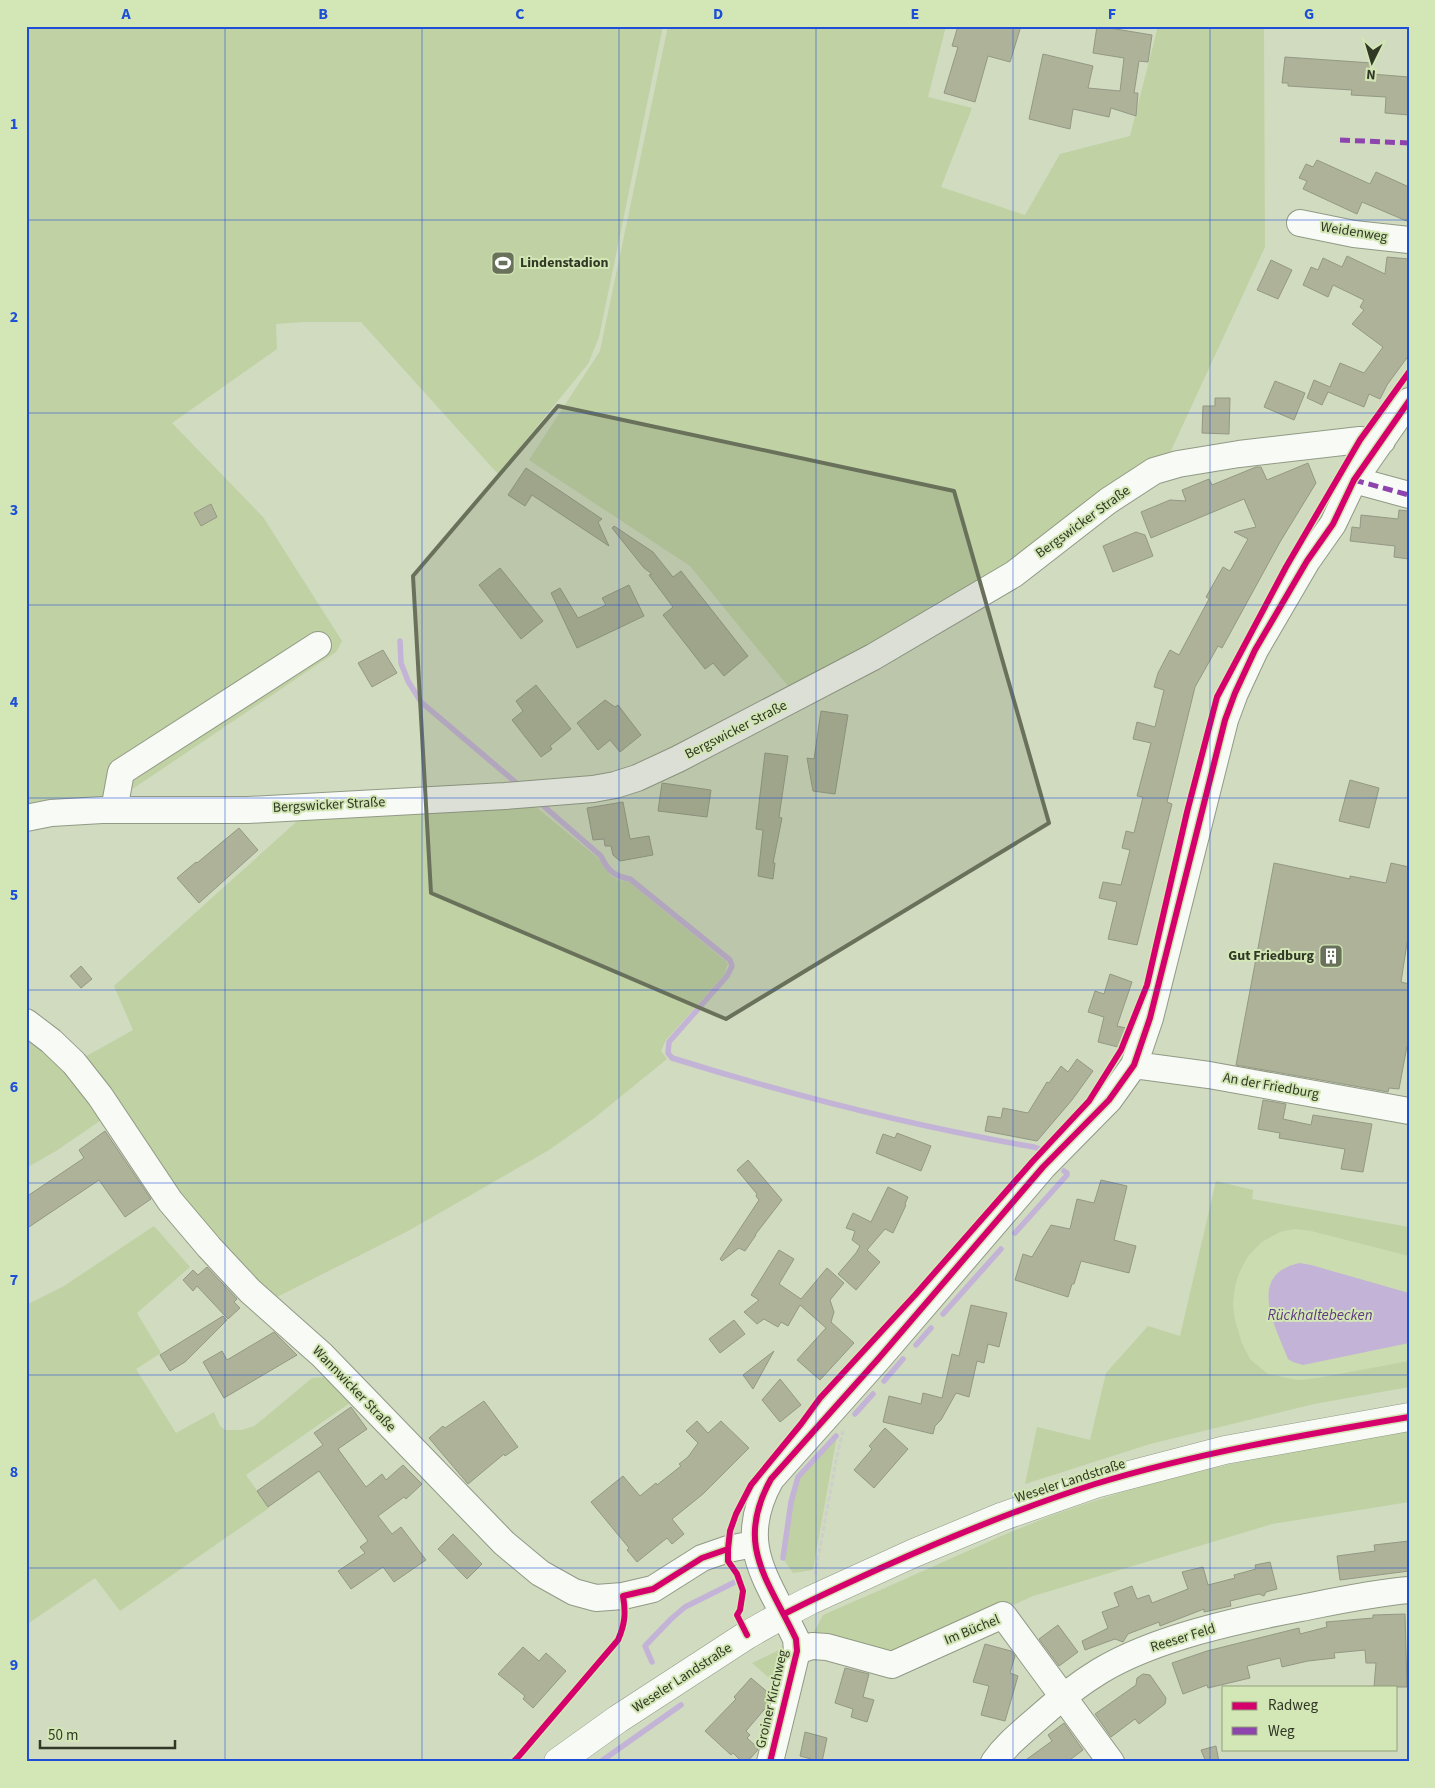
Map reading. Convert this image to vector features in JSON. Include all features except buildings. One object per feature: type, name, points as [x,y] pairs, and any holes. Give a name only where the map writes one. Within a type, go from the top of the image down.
[{"type":"main road","name":"Weseler Landstraße","points":[[558,1762],[618,1719],[739,1640],[784,1614],[914,1553],[1001,1517],[1095,1484],[1225,1450],[1409,1416]]},
{"type":"street","name":"Weidenweg","points":[[1300,223],[1354,234],[1409,240]]},
{"type":"street","points":[[754,1544],[758,1509],[762,1495],[771,1479],[879,1358],[1043,1167],[1109,1100],[1134,1065],[1150,1018],[1225,720],[1235,693],[1255,650],[1307,561],[1333,524],[1354,480],[1409,401]]},
{"type":"street","name":"Bergswicker Straße","points":[[26,818],[51,813],[114,810],[248,810],[505,796],[593,789],[615,785],[637,778],[678,760],[874,657],[1014,574],[1108,501],[1154,471],[1178,464],[1239,454],[1360,440],[1382,442]]},
{"type":"street","points":[[1354,480],[1409,496]]},
{"type":"street","points":[[114,810],[121,772],[318,645]]},
{"type":"street","name":"Wannwicker Straße","points":[[26,1022],[51,1041],[74,1063],[100,1096],[170,1201],[250,1291],[322,1355],[504,1543],[540,1573],[556,1583],[596,1598],[623,1596],[653,1589],[702,1558],[728,1548],[754,1544]]},
{"type":"street","name":"An der Friedburg","points":[[1134,1065],[1209,1075],[1409,1111]]},
{"type":"street","name":"Groiner Kirchweg","points":[[754,1544],[760,1568],[796,1639],[797,1651],[770,1762]]},
{"type":"street","name":"Reeser Feld","points":[[994,1762],[1003,1749],[1063,1696],[1100,1671],[1148,1648],[1274,1613],[1334,1601],[1409,1590]]},
{"type":"street","name":"Im Büchel","points":[[797,1651],[812,1646],[827,1646],[892,1665],[1003,1614],[1111,1762]]},
{"type":"path","points":[[811,1600],[844,1422],[842,1414],[835,1406]]},
{"type":"highlighted area","points":[[558,406],[954,491],[1049,823],[726,1019],[431,893],[413,576]]},
{"type":"shaded area","points":[[26,26],[663,26],[599,337],[588,364],[498,474],[361,322],[276,324],[277,349],[172,423],[263,517],[342,641],[336,652],[113,802],[26,809]]},
{"type":"shaded area","points":[[668,26],[946,26],[928,97],[972,108],[941,187],[1025,215],[1060,154],[1130,136],[1158,26],[1264,26],[1265,247],[1168,457],[1020,560],[792,691],[690,566],[529,460],[600,351]]},
{"type":"shaded area","points":[[531,803],[598,858],[611,876],[629,882],[728,963],[724,975],[666,1040],[661,1051],[667,1059],[593,1119],[549,1150],[408,1231],[267,1302],[232,1251],[183,1198],[74,1063],[133,1030],[114,986],[304,815]]},
{"type":"shaded area","points":[[26,1038],[40,1047],[107,1116],[56,1151],[26,1168]]},
{"type":"shaded area","points":[[1216,1181],[1253,1190],[1252,1199],[1409,1227],[1409,1256],[1311,1231],[1294,1229],[1280,1232],[1262,1242],[1249,1255],[1240,1271],[1235,1286],[1233,1304],[1235,1320],[1242,1343],[1250,1359],[1268,1374],[1298,1380],[1409,1361],[1409,1387],[1314,1404],[1150,1444],[1025,1484],[1037,1427],[1090,1440],[1106,1373],[1148,1326],[1180,1336]]},
{"type":"shaded area","points":[[154,1226],[190,1267],[137,1313],[161,1353],[136,1369],[176,1433],[214,1412],[220,1426],[225,1430],[242,1430],[254,1426],[312,1378],[325,1377],[357,1398],[246,1475],[269,1508],[120,1611],[95,1578],[26,1625],[26,1305],[64,1286]]},
{"type":"shaded area","points":[[1294,1229],[1311,1231],[1409,1256],[1409,1361],[1298,1380],[1268,1374],[1250,1359],[1242,1343],[1235,1320],[1233,1304],[1235,1286],[1240,1271],[1249,1255],[1262,1242],[1280,1232]]},
{"type":"shaded area","points":[[1409,1429],[1409,1502],[1272,1524],[1033,1596],[892,1660],[812,1636],[823,1615],[1006,1534],[1073,1508],[1197,1472],[1282,1453]]},
{"type":"shaded area","points":[[835,1434],[837,1436],[813,1570],[793,1573],[782,1557],[789,1501],[797,1476]]},
{"type":"shaded area","points":[[781,1649],[786,1662],[782,1689],[752,1663]]},
{"type":"water","name":"Rückhaltebecken","points":[[1300,1263],[1409,1293],[1409,1343],[1303,1365],[1288,1359],[1272,1317],[1269,1290],[1274,1278],[1283,1269]]},
{"type":"waterway","points":[[400,641],[401,663],[408,681],[421,702],[520,786]]},
{"type":"waterway","points":[[539,802],[601,856],[612,872],[630,879],[730,960],[732,966],[727,976],[669,1042],[668,1053],[672,1058],[761,1085],[851,1108],[1040,1149]]},
{"type":"waterway","points":[[1015,1233],[1067,1175],[1064,1171]]},
{"type":"waterway","points":[[943,1314],[1001,1249]]},
{"type":"waterway","points":[[916,1345],[931,1328]]},
{"type":"waterway","points":[[884,1381],[903,1359]]},
{"type":"waterway","points":[[855,1414],[873,1394]]},
{"type":"waterway","points":[[783,1558],[791,1502],[798,1477],[836,1436]]},
{"type":"waterway","points":[[652,1662],[645,1646],[671,1619],[685,1607],[735,1582]]},
{"type":"waterway","points":[[600,1762],[681,1705]]},
{"type":"marked path","points":[[1340,140],[1409,143]]},
{"type":"marked path","points":[[1354,480],[1409,495]]},
{"type":"cycle path","points":[[747,1635],[737,1615],[740,1610],[743,1591],[737,1574],[728,1561],[728,1549],[730,1531],[736,1514],[751,1485],[820,1398],[1089,1101],[1121,1050],[1147,985],[1187,812],[1217,697],[1286,567],[1360,440],[1409,372]]},
{"type":"cycle path","points":[[770,1762],[797,1651],[796,1639],[759,1561],[755,1543],[755,1523],[760,1502],[771,1479],[879,1358],[1043,1167],[1109,1100],[1134,1065],[1150,1018],[1225,720],[1235,693],[1255,650],[1307,561],[1333,524],[1354,480],[1409,401]]},
{"type":"cycle path","points":[[784,1614],[909,1555],[961,1533],[1041,1502],[1095,1484],[1211,1454],[1409,1417]]},
{"type":"cycle path","points":[[513,1762],[618,1640],[624,1618],[623,1596],[653,1589],[702,1558],[728,1549]]},
{"type":"place","name":"Lindenstadion","points":[[503,263]]},
{"type":"place","name":"Gut Friedburg","points":[[1331,956]]}]
